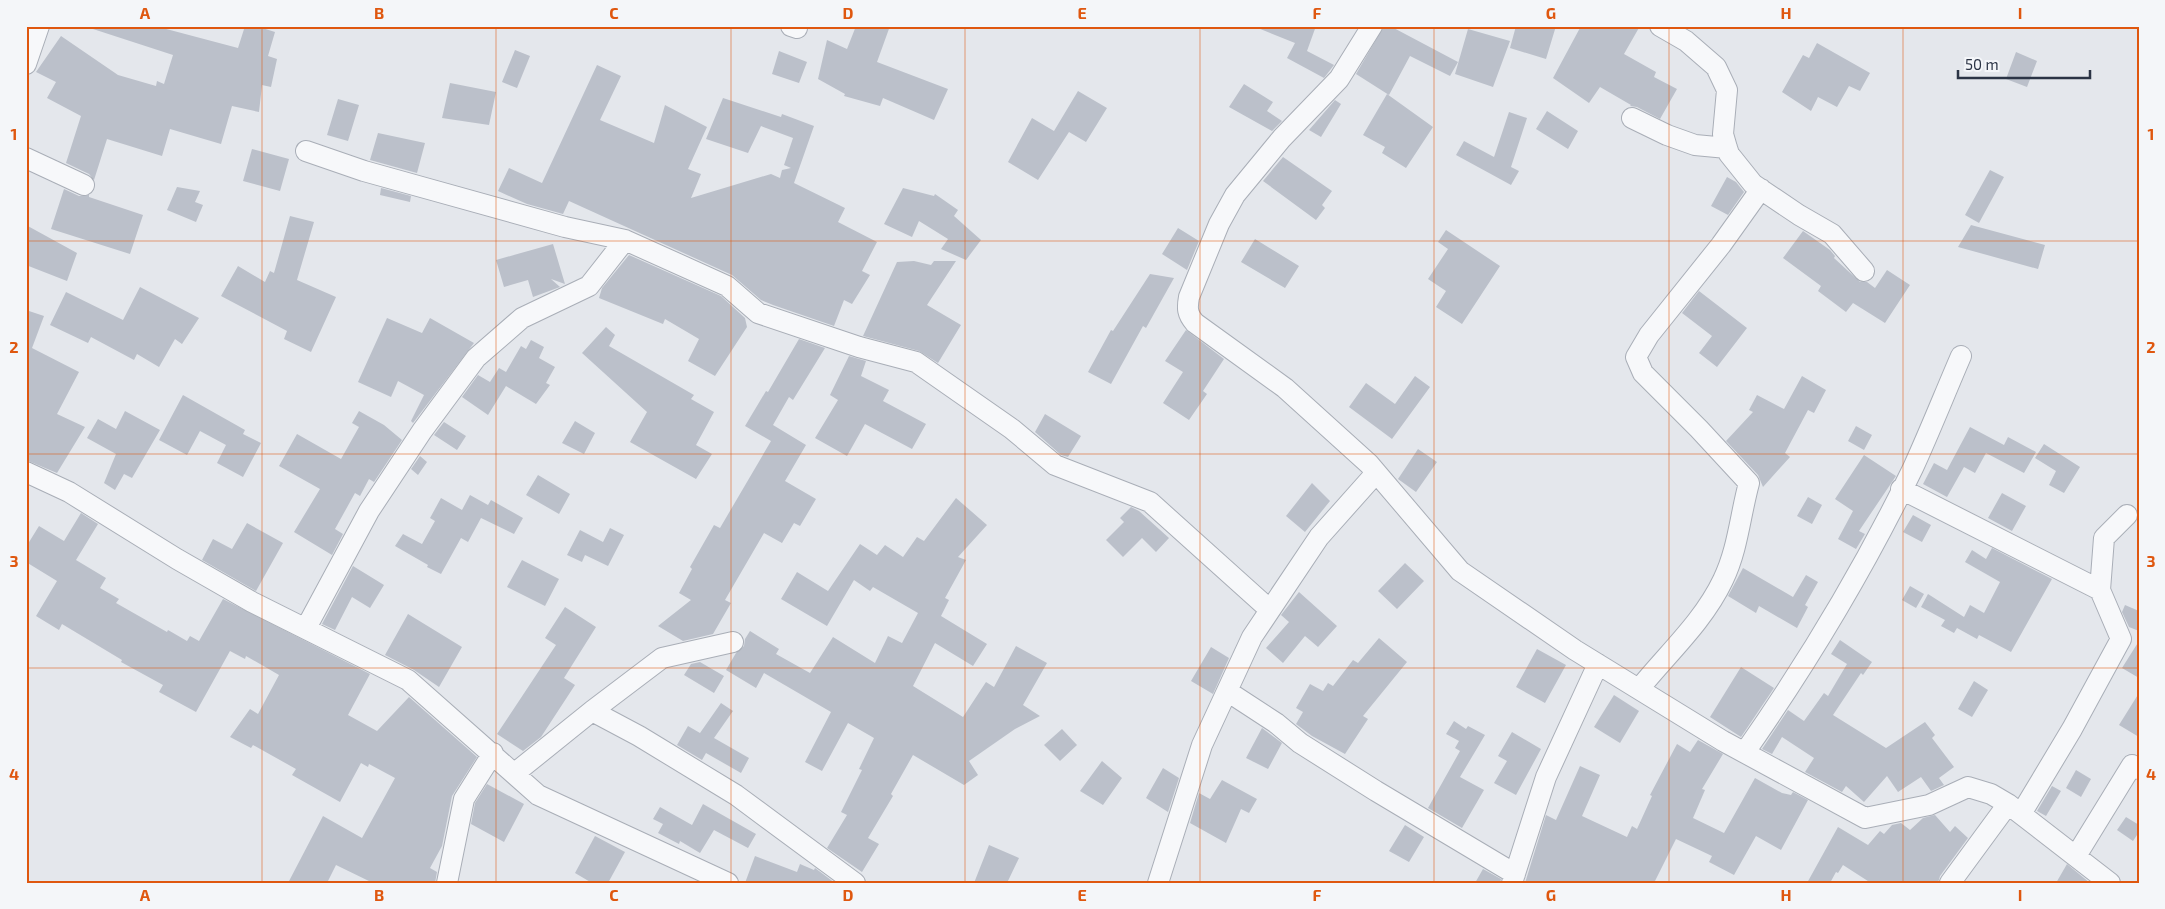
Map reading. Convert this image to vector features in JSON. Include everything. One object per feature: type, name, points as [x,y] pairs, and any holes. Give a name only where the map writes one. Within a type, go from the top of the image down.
[{"type":"street","points":[[26,64],[39,26]]},
{"type":"street","points":[[1372,26],[1339,80],[1282,138],[1235,195],[1219,224],[1187,306],[1189,316],[1286,388],[1376,472],[1460,571],[1598,664],[1745,752],[1864,818],[1929,805],[1968,787],[1991,794],[2014,809],[2110,883]]},
{"type":"street","points":[[1660,26],[1686,41],[1716,67],[1727,90],[1723,134],[1726,148],[1747,177],[1799,215],[1832,234],[1864,271]]},
{"type":"street","points":[[1632,118],[1667,135],[1695,145],[1726,148]]},
{"type":"street","points":[[306,151],[364,171],[565,227],[625,240],[727,286],[758,313],[859,347],[916,362],[1012,429],[1055,464],[1150,502],[1269,609]]},
{"type":"street","points":[[26,158],[84,185]]},
{"type":"street","points":[[1639,689],[1704,615],[1724,579],[1739,537],[1749,483],[1643,373],[1636,357],[1650,335],[1721,245],[1761,189]]},
{"type":"street","points":[[306,628],[369,511],[422,431],[476,358],[522,318],[588,286],[625,240]]},
{"type":"street","points":[[1745,752],[1786,694],[1854,580],[1913,468],[1961,356]]},
{"type":"street","points":[[26,472],[69,492],[252,602],[408,680],[493,753],[538,795],[728,883]]},
{"type":"street","points":[[1158,883],[1199,752],[1252,637],[1319,537],[1376,472]]},
{"type":"street","points":[[1901,489],[2100,590]]},
{"type":"street","points":[[1950,883],[2014,809],[2072,729],[2121,639],[2100,590],[2104,538],[2127,515]]},
{"type":"street","points":[[515,773],[662,658],[733,642]]},
{"type":"street","points":[[1227,691],[1334,765],[1514,878],[1546,777],[1598,664]]},
{"type":"street","points":[[592,711],[639,736],[728,790],[856,883]]},
{"type":"street","points":[[447,883],[464,800],[493,753]]},
{"type":"street","points":[[2076,856],[2132,765],[2139,769]]},
{"type":"building","points":[[93,26],[155,26],[238,48],[245,26],[256,26],[275,32],[268,56],[277,59],[271,87],[262,85],[259,112],[232,106],[221,144],[170,129],[162,156],[107,139],[94,180],[89,174],[66,163],[81,116],[47,98],[56,82],[36,72],[61,36],[118,75],[156,86],[157,81],[164,84],[173,55],[93,29]]},
{"type":"building","points":[[856,26],[890,26],[877,62],[948,89],[934,120],[883,98],[880,106],[844,96],[845,94],[818,79],[827,40],[847,49]]},
{"type":"building","points":[[1253,26],[1316,26],[1307,51],[1334,65],[1324,78],[1287,58],[1295,43]]},
{"type":"building","points":[[1384,26],[1390,26],[1458,62],[1450,76],[1410,56],[1389,95],[1356,74]]},
{"type":"building","points":[[1516,26],[1556,26],[1546,59],[1510,48]]},
{"type":"building","points":[[1581,26],[1640,26],[1624,54],[1656,72],[1654,77],[1677,89],[1660,119],[1637,107],[1630,106],[1600,87],[1589,103],[1553,78]]},
{"type":"building","points":[[1468,29],[1510,41],[1493,87],[1455,74]]},
{"type":"building","points":[[1817,43],[1870,73],[1860,91],[1849,86],[1837,107],[1818,97],[1811,111],[1782,92],[1803,55],[1809,58]]},
{"type":"building","points":[[515,50],[530,56],[517,88],[502,82]]},
{"type":"building","points":[[779,51],[807,62],[799,83],[772,74]]},
{"type":"building","points":[[2016,52],[2037,61],[2027,87],[2006,79]]},
{"type":"building","points":[[597,65],[621,76],[600,120],[654,143],[665,105],[707,127],[688,169],[701,174],[691,198],[771,174],[780,178],[782,170],[791,168],[784,165],[793,138],[761,126],[748,153],[706,139],[723,98],[781,117],[782,114],[814,126],[794,183],[845,208],[838,222],[877,242],[862,271],[870,275],[852,304],[844,300],[834,326],[761,300],[732,275],[569,201],[563,214],[527,204],[498,191],[509,168],[542,183]]},
{"type":"building","points":[[450,83],[496,92],[489,125],[442,118]]},
{"type":"building","points":[[1244,84],[1273,102],[1267,111],[1282,121],[1272,131],[1229,107]]},
{"type":"building","points":[[1078,91],[1107,108],[1086,142],[1069,132],[1038,180],[1008,162],[1032,118],[1054,131]]},
{"type":"building","points":[[1387,94],[1433,127],[1406,168],[1382,153],[1385,147],[1363,135]]},
{"type":"building","points":[[338,99],[359,105],[348,141],[327,135]]},
{"type":"building","points":[[1335,100],[1341,104],[1321,137],[1309,130]]},
{"type":"building","points":[[1547,111],[1578,131],[1568,149],[1536,129]]},
{"type":"building","points":[[1509,112],[1527,118],[1511,167],[1519,171],[1511,185],[1456,155],[1464,141],[1494,157]]},
{"type":"building","points":[[378,133],[425,143],[417,173],[370,160]]},
{"type":"building","points":[[252,149],[289,159],[280,191],[243,181]]},
{"type":"building","points":[[1283,157],[1332,191],[1322,205],[1325,208],[1316,220],[1263,181]]},
{"type":"building","points":[[1990,170],[2004,177],[1979,223],[1965,215]]},
{"type":"building","points":[[1727,177],[1736,182],[1744,192],[1728,215],[1711,206]]},
{"type":"building","points":[[177,187],[200,191],[195,202],[203,205],[196,222],[167,210]]},
{"type":"building","points":[[381,188],[411,196],[410,202],[380,195]]},
{"type":"building","points":[[903,188],[934,196],[935,194],[958,210],[954,216],[981,240],[966,260],[941,249],[948,239],[919,221],[912,237],[884,224]]},
{"type":"building","points":[[64,189],[79,196],[89,195],[89,197],[143,215],[130,254],[51,229]]},
{"type":"building","points":[[290,216],[314,222],[297,280],[336,297],[311,352],[284,339],[287,331],[221,296],[238,266],[265,282],[270,271],[274,273]]},
{"type":"building","points":[[26,225],[77,253],[67,281],[26,265]]},
{"type":"building","points":[[1971,225],[2045,245],[2038,269],[1958,247]]},
{"type":"building","points":[[1178,228],[1199,241],[1187,270],[1162,254]]},
{"type":"building","points":[[1446,230],[1500,266],[1462,324],[1436,307],[1446,291],[1428,279],[1448,249],[1438,242]]},
{"type":"building","points":[[1803,231],[1830,250],[1835,256],[1834,258],[1860,282],[1867,282],[1875,288],[1887,270],[1910,285],[1885,323],[1853,303],[1846,312],[1818,291],[1821,286],[1783,258]]},
{"type":"building","points":[[1255,239],[1299,266],[1285,288],[1241,262]]},
{"type":"building","points":[[553,244],[565,284],[551,279],[560,287],[533,297],[528,280],[504,287],[496,260]]},
{"type":"building","points":[[629,255],[721,296],[745,318],[747,327],[715,376],[688,361],[699,339],[665,319],[663,324],[599,298],[602,288]]},
{"type":"building","points":[[914,261],[931,265],[934,261],[956,261],[927,305],[961,325],[938,363],[919,351],[863,336],[897,262]]},
{"type":"building","points":[[1150,274],[1174,278],[1146,328],[1143,326],[1111,384],[1088,372],[1111,330],[1113,331]]},
{"type":"building","points":[[140,287],[199,318],[182,344],[175,339],[159,367],[137,354],[134,360],[91,337],[88,343],[50,325],[66,292],[123,320]]},
{"type":"building","points":[[1699,291],[1747,328],[1717,367],[1699,353],[1712,336],[1682,313]]},
{"type":"building","points":[[26,310],[44,316],[32,348],[79,372],[57,414],[85,427],[57,473],[26,460]]},
{"type":"building","points":[[387,318],[422,333],[430,318],[474,343],[413,423],[411,421],[424,395],[398,381],[391,397],[358,382]]},
{"type":"building","points":[[606,327],[615,335],[609,346],[694,395],[691,399],[714,412],[696,445],[712,454],[696,479],[630,442],[647,412],[582,353]]},
{"type":"building","points":[[1186,330],[1224,359],[1203,391],[1207,394],[1189,420],[1163,403],[1183,372],[1165,361]]},
{"type":"building","points":[[799,339],[825,348],[793,400],[789,397],[773,425],[806,445],[785,481],[816,499],[800,526],[794,523],[782,543],[764,533],[725,600],[731,603],[713,634],[683,641],[658,626],[691,600],[679,593],[692,569],[690,567],[714,525],[720,528],[771,441],[745,426],[766,391],[768,392]]},
{"type":"building","points":[[531,340],[544,347],[539,358],[555,367],[546,383],[550,385],[536,404],[506,386],[488,415],[462,397],[478,375],[490,382],[499,368],[506,372],[521,346],[526,349]]},
{"type":"building","points":[[849,356],[866,361],[861,376],[889,390],[883,401],[926,424],[912,449],[865,424],[847,456],[815,438],[838,400],[830,395]]},
{"type":"building","points":[[1415,376],[1430,387],[1392,439],[1349,407],[1366,383],[1395,404]]},
{"type":"building","points":[[1802,376],[1826,390],[1814,413],[1808,410],[1785,453],[1790,457],[1763,487],[1758,475],[1726,441],[1753,412],[1749,410],[1757,395],[1784,409]]},
{"type":"building","points":[[183,395],[245,430],[243,434],[261,443],[243,477],[217,463],[226,445],[200,431],[187,455],[159,440]]},
{"type":"building","points":[[125,411],[160,430],[132,478],[124,474],[115,490],[104,483],[116,454],[87,438],[98,419],[116,429]]},
{"type":"building","points":[[359,411],[384,425],[402,440],[374,482],[369,479],[360,496],[355,493],[335,529],[343,534],[332,555],[294,532],[320,489],[279,466],[297,434],[341,459],[359,427],[352,423]]},
{"type":"building","points":[[1045,414],[1081,436],[1068,457],[1061,455],[1035,432]]},
{"type":"building","points":[[575,421],[595,433],[584,454],[562,443]]},
{"type":"building","points":[[444,422],[466,436],[457,450],[434,435]]},
{"type":"building","points":[[1856,426],[1872,435],[1864,450],[1848,441]]},
{"type":"building","points":[[1970,427],[2004,445],[2008,437],[2036,452],[2024,473],[1986,453],[1975,473],[1964,467],[1947,497],[1923,484],[1934,463],[1947,470]]},
{"type":"building","points":[[2044,444],[2080,467],[2064,493],[2049,485],[2056,471],[2035,458]]},
{"type":"building","points":[[1418,449],[1437,462],[1416,492],[1398,479]]},
{"type":"building","points":[[1864,455],[1896,476],[1859,531],[1865,534],[1856,549],[1838,539],[1853,511],[1835,499]]},
{"type":"building","points":[[420,456],[427,462],[418,475],[411,469]]},
{"type":"building","points":[[538,475],[570,494],[559,514],[526,495]]},
{"type":"building","points":[[1312,483],[1330,501],[1305,532],[1286,516]]},
{"type":"building","points":[[2002,493],[2026,506],[2012,531],[1988,518]]},
{"type":"building","points":[[470,495],[488,505],[491,500],[523,518],[514,534],[481,518],[468,542],[461,538],[441,574],[395,546],[403,534],[422,544],[435,521],[430,518],[441,498],[462,510]]},
{"type":"building","points":[[1808,497],[1822,505],[1812,524],[1797,516]]},
{"type":"building","points":[[956,498],[987,525],[958,557],[966,560],[945,598],[949,600],[941,616],[987,644],[973,666],[935,643],[913,686],[963,717],[986,682],[994,687],[1016,646],[1047,663],[1023,705],[1040,716],[1015,729],[969,761],[978,775],[964,785],[913,755],[891,794],[893,796],[868,838],[879,844],[862,872],[827,848],[847,815],[841,812],[862,770],[859,769],[874,738],[848,723],[822,771],[805,762],[831,712],[764,673],[756,688],[726,670],[736,653],[744,646],[745,639],[750,631],[779,649],[776,654],[810,673],[833,637],[875,663],[888,636],[902,643],[918,613],[873,587],[870,591],[854,580],[827,626],[781,599],[797,572],[828,591],[860,544],[877,555],[885,545],[903,557],[917,537],[924,541]]},
{"type":"building","points":[[1131,507],[1139,511],[1169,538],[1156,552],[1142,538],[1123,557],[1106,540],[1124,522],[1120,518]]},
{"type":"building","points":[[81,513],[98,524],[76,560],[106,578],[100,588],[119,599],[116,603],[167,632],[168,630],[187,641],[190,636],[199,641],[223,599],[370,674],[348,715],[377,731],[409,697],[477,757],[452,796],[442,846],[430,868],[437,872],[435,883],[373,883],[336,865],[327,883],[288,883],[323,816],[362,838],[395,778],[369,764],[368,767],[361,763],[340,802],[292,775],[296,769],[253,745],[251,748],[230,737],[250,709],[258,714],[279,675],[246,656],[245,659],[230,651],[196,712],[159,692],[163,685],[121,662],[122,660],[62,624],[59,630],[36,616],[57,581],[26,562],[26,547],[39,526],[64,541]]},
{"type":"building","points":[[1913,515],[1931,525],[1922,542],[1903,532]]},
{"type":"building","points":[[247,523],[283,543],[256,591],[202,560],[213,539],[232,549]]},
{"type":"building","points":[[610,528],[624,535],[608,566],[585,555],[582,562],[567,555],[580,530],[603,542]]},
{"type":"building","points":[[1992,548],[2052,579],[2011,652],[1979,635],[1977,639],[1957,628],[1954,633],[1941,626],[1945,620],[1921,607],[1928,594],[1964,617],[1970,605],[1984,613],[2000,582],[1965,562],[1972,550],[1986,559]]},
{"type":"building","points":[[522,560],[559,579],[545,606],[507,587]]},
{"type":"building","points":[[1405,563],[1424,581],[1397,609],[1378,591]]},
{"type":"building","points":[[353,566],[384,585],[370,608],[352,597],[335,630],[322,624]]},
{"type":"building","points":[[1743,568],[1793,597],[1806,575],[1818,582],[1805,605],[1808,607],[1797,628],[1759,606],[1756,613],[1728,596]]},
{"type":"building","points":[[1910,586],[1924,594],[1916,608],[1902,600]]},
{"type":"building","points":[[1299,592],[1337,626],[1318,647],[1305,636],[1283,663],[1266,648],[1289,622],[1281,615]]},
{"type":"building","points":[[2125,605],[2139,611],[2139,631],[2129,627],[2122,612]]},
{"type":"building","points":[[565,607],[596,627],[564,678],[575,685],[541,737],[523,751],[497,734],[556,645],[545,638]]},
{"type":"building","points":[[408,614],[462,647],[439,687],[414,670],[385,655]]},
{"type":"building","points":[[1379,638],[1407,662],[1363,716],[1368,719],[1345,754],[1312,736],[1296,724],[1303,712],[1296,708],[1310,684],[1323,691],[1328,683],[1333,686],[1353,660],[1358,663]]},
{"type":"building","points":[[1840,640],[1872,662],[1863,675],[1861,673],[1833,715],[1886,748],[1925,722],[1935,735],[1932,738],[1954,767],[1939,778],[1944,785],[1931,791],[1921,777],[1898,792],[1887,776],[1864,802],[1846,786],[1842,792],[1805,772],[1814,758],[1782,737],[1772,754],[1762,749],[1788,710],[1804,721],[1824,693],[1828,696],[1847,664],[1831,654]]},
{"type":"building","points":[[2139,641],[2139,678],[2122,668]]},
{"type":"building","points":[[1211,647],[1229,658],[1213,694],[1191,681]]},
{"type":"building","points":[[1537,649],[1566,665],[1545,703],[1516,687]]},
{"type":"building","points":[[700,662],[724,676],[714,693],[684,675],[691,664]]},
{"type":"building","points":[[1741,667],[1774,688],[1741,737],[1710,717]]},
{"type":"building","points":[[1974,681],[1988,690],[1972,717],[1958,709]]},
{"type":"building","points":[[2139,693],[2139,737],[2119,725]]},
{"type":"building","points":[[1614,695],[1639,711],[1620,743],[1594,727]]},
{"type":"building","points":[[721,703],[733,711],[714,738],[749,758],[741,773],[706,753],[702,760],[677,745],[688,726],[700,733]]},
{"type":"building","points":[[1454,721],[1466,729],[1468,726],[1485,735],[1460,777],[1484,790],[1462,828],[1428,808],[1460,751],[1455,748],[1459,741],[1446,734]]},
{"type":"building","points":[[1262,728],[1282,743],[1268,769],[1246,758]]},
{"type":"building","points":[[1062,729],[1077,745],[1060,761],[1044,745]]},
{"type":"building","points":[[1512,732],[1541,749],[1516,795],[1494,783],[1507,761],[1498,756]]},
{"type":"building","points":[[1698,740],[1723,754],[1702,789],[1705,790],[1693,818],[1724,833],[1755,778],[1782,793],[1791,795],[1793,792],[1808,800],[1781,850],[1756,836],[1734,875],[1709,862],[1712,856],[1676,839],[1654,883],[1525,883],[1546,815],[1556,820],[1580,766],[1600,775],[1582,816],[1627,837],[1632,826],[1637,829],[1652,796],[1650,795],[1677,744],[1690,752]]},
{"type":"building","points":[[1102,761],[1122,778],[1103,805],[1080,791]]},
{"type":"building","points":[[1163,768],[1179,778],[1168,812],[1146,798]]},
{"type":"building","points":[[2076,770],[2091,779],[2081,797],[2066,788]]},
{"type":"building","points":[[1222,780],[1257,799],[1249,813],[1241,809],[1226,843],[1190,823],[1199,793],[1210,799]]},
{"type":"building","points":[[487,784],[524,804],[504,842],[471,824],[475,803]]},
{"type":"building","points":[[2052,786],[2061,791],[2046,816],[2037,811]]},
{"type":"building","points":[[703,804],[756,834],[748,848],[714,830],[700,853],[680,841],[679,844],[658,833],[663,824],[653,819],[660,807],[692,825]]},
{"type":"building","points":[[1935,815],[1950,832],[1955,826],[1968,838],[1940,876],[1938,883],[1871,883],[1843,865],[1838,873],[1836,872],[1830,883],[1807,883],[1838,827],[1868,845],[1880,831],[1884,834],[1892,825],[1901,823],[1910,830],[1923,818]]},
{"type":"building","points":[[2126,817],[2139,825],[2139,832],[2133,841],[2117,830]]},
{"type":"building","points":[[1405,825],[1424,837],[1409,862],[1389,851]]},
{"type":"building","points":[[595,836],[625,852],[608,883],[592,883],[575,873]]},
{"type":"building","points":[[989,845],[1019,858],[1007,883],[974,883]]},
{"type":"building","points":[[755,856],[797,872],[800,864],[814,870],[815,868],[835,883],[745,883]]},
{"type":"building","points":[[2067,864],[2090,883],[2056,883]]},
{"type":"building","points":[[1483,869],[1501,879],[1500,883],[1475,883]]}]
